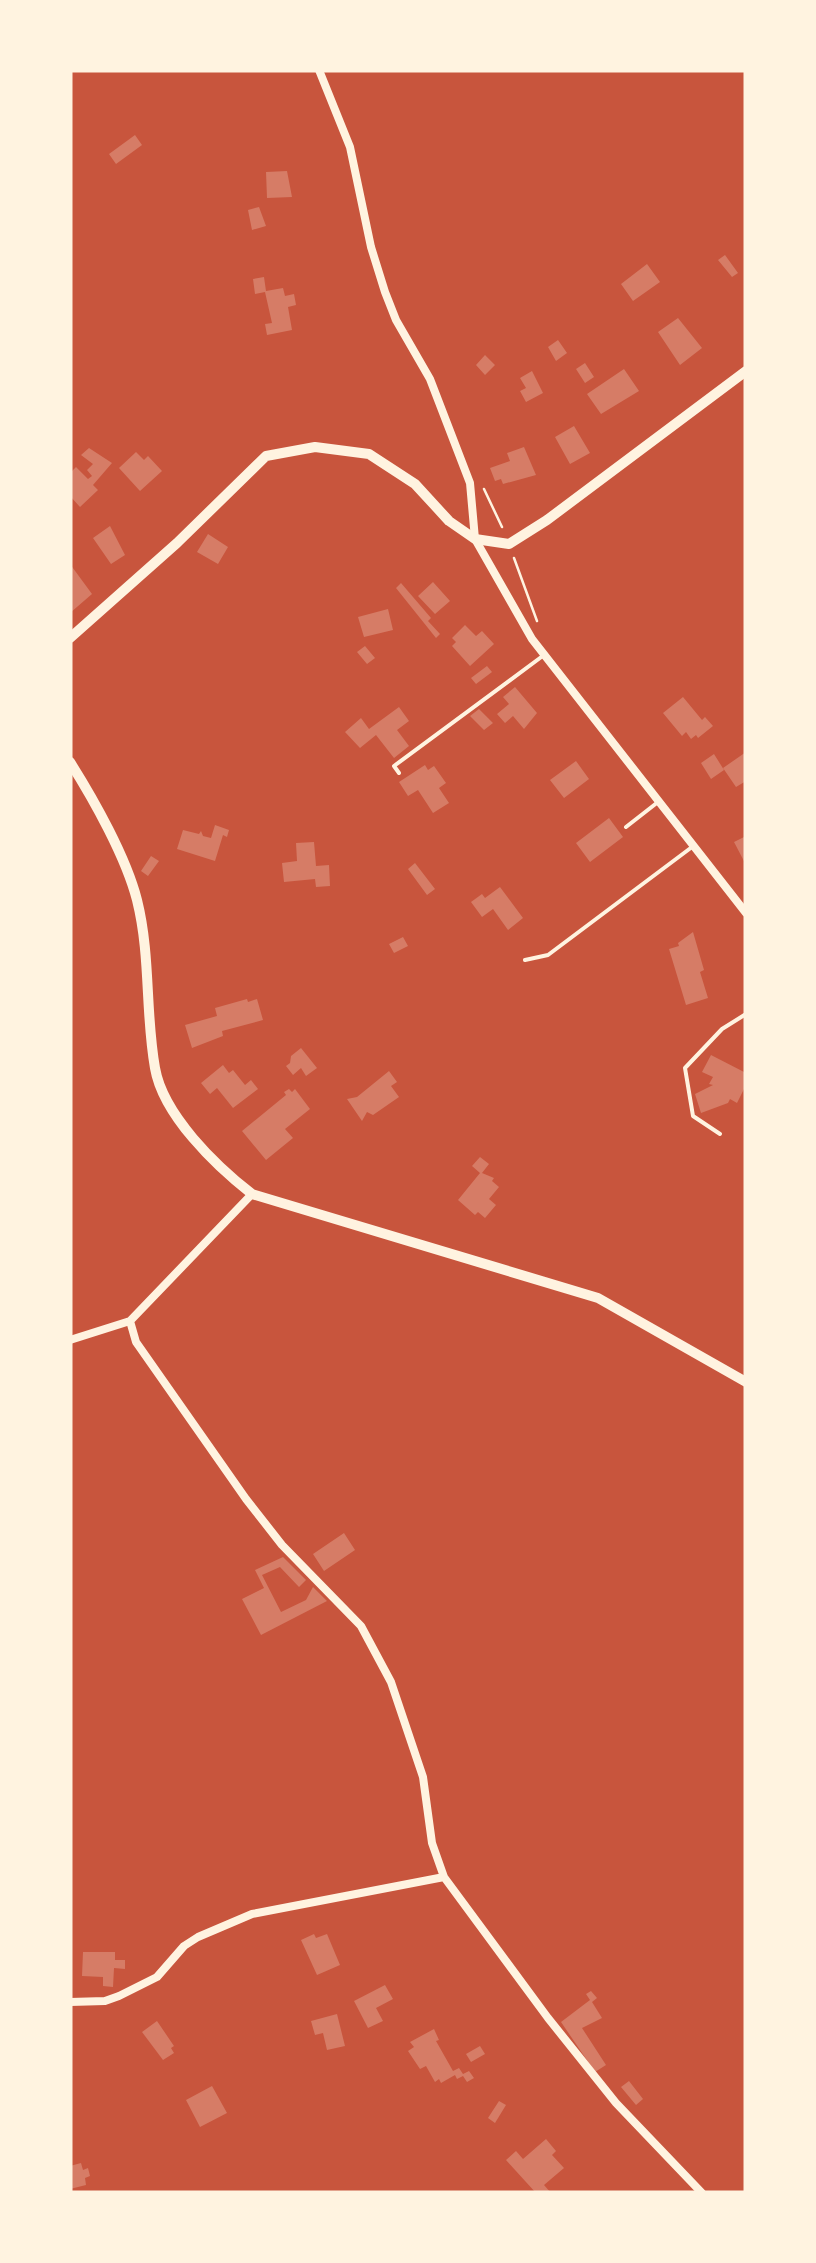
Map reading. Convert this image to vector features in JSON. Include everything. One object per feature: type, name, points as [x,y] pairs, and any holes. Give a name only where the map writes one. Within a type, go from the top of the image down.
[{"type":"street","points":[[320,70],[350,147],[371,247],[385,292],[396,320],[430,378],[470,483],[475,539]]},
{"type":"street","points":[[475,539],[509,544],[547,520],[746,371]]},
{"type":"street","points":[[70,638],[177,543],[266,456],[315,447],[369,454],[415,484],[449,521],[475,539],[544,655],[746,913]]},
{"type":"street","points":[[70,762],[94,800],[136,896],[149,959],[156,1072],[181,1124],[225,1173],[252,1194],[598,1298],[746,1382]]},
{"type":"street","points":[[70,1340],[130,1321],[252,1194]]},
{"type":"street","points":[[130,1321],[136,1342],[246,1499],[282,1546],[361,1626],[391,1682],[423,1777],[432,1843],[444,1877],[616,2103],[702,2193]]},
{"type":"street","points":[[70,2002],[105,2001],[119,1996],[157,1977],[198,1936],[252,1914],[444,1877]]},
{"type":"lane","points":[[399,773],[394,766],[544,655]]},
{"type":"lane","points":[[626,827],[658,802]]},
{"type":"lane","points":[[524,960],[548,955],[692,847]]},
{"type":"lane","points":[[720,1134],[693,1116],[685,1068],[722,1029],[746,1014]]},
{"type":"path","points":[[480,479],[539,627]]},
{"type":"building","points":[[135,135],[142,145],[116,164],[109,154]]},
{"type":"building","points":[[287,171],[292,197],[267,198],[266,172]]},
{"type":"building","points":[[259,207],[266,226],[252,230],[248,210]]},
{"type":"building","points":[[725,255],[738,273],[732,277],[718,260]]},
{"type":"building","points":[[647,264],[660,282],[633,301],[621,284]]},
{"type":"building","points":[[264,277],[266,291],[283,288],[285,296],[294,294],[296,305],[288,307],[292,330],[267,335],[265,324],[272,323],[265,292],[255,294],[253,279]]},
{"type":"building","points":[[678,318],[702,348],[680,365],[658,332]]},
{"type":"building","points":[[558,340],[567,353],[556,361],[548,347]]},
{"type":"building","points":[[485,355],[495,365],[485,375],[476,365]]},
{"type":"building","points":[[585,363],[594,377],[585,383],[576,369]]},
{"type":"building","points":[[624,369],[639,391],[601,414],[587,394]]},
{"type":"building","points":[[532,371],[543,393],[526,402],[520,391],[526,388],[520,378]]},
{"type":"building","points":[[574,426],[590,453],[570,464],[555,437]]},
{"type":"building","points":[[524,447],[536,475],[503,484],[501,479],[495,481],[490,468],[510,461],[507,453]]},
{"type":"building","points":[[89,448],[112,463],[93,485],[98,490],[80,507],[70,496],[70,473],[76,467],[88,479],[92,476],[87,470],[93,464],[81,455]]},
{"type":"building","points":[[136,452],[144,460],[148,456],[162,471],[140,491],[119,468]]},
{"type":"building","points":[[110,526],[125,555],[111,564],[93,538]]},
{"type":"building","points":[[208,534],[228,547],[218,564],[197,552]]},
{"type":"building","points":[[70,564],[92,594],[70,613]]},
{"type":"building","points":[[433,582],[450,601],[435,614],[418,596]]},
{"type":"building","points":[[401,583],[431,618],[428,621],[440,634],[436,638],[396,588]]},
{"type":"building","points":[[388,609],[393,630],[364,637],[358,617]]},
{"type":"building","points":[[465,625],[476,636],[482,631],[494,644],[470,666],[452,646],[456,642],[452,638]]},
{"type":"building","points":[[365,646],[375,658],[367,664],[357,652]]},
{"type":"building","points":[[487,666],[492,672],[476,684],[471,678]]},
{"type":"building","points":[[515,687],[537,713],[524,729],[513,716],[505,723],[497,714],[509,704],[503,697]]},
{"type":"building","points":[[683,697],[702,720],[705,717],[713,726],[698,738],[696,735],[691,739],[686,732],[682,736],[663,713]]},
{"type":"building","points":[[399,707],[409,721],[397,730],[409,746],[394,758],[376,735],[360,748],[345,732],[361,718],[369,729]]},
{"type":"building","points":[[479,709],[493,723],[484,730],[470,716]]},
{"type":"building","points":[[746,752],[746,781],[736,787],[723,768]]},
{"type":"building","points":[[714,754],[724,770],[711,779],[701,763]]},
{"type":"building","points":[[576,761],[589,779],[564,798],[550,780]]},
{"type":"building","points":[[425,765],[428,770],[434,766],[446,783],[439,788],[449,803],[433,813],[418,790],[408,796],[399,782]]},
{"type":"building","points":[[609,818],[623,837],[590,862],[576,843]]},
{"type":"building","points":[[215,825],[229,830],[227,837],[223,835],[215,861],[177,849],[183,830],[199,834],[201,831],[211,838]]},
{"type":"building","points":[[746,836],[746,865],[734,842]]},
{"type":"building","points":[[314,842],[316,866],[329,865],[330,886],[316,887],[315,879],[284,882],[282,863],[297,861],[296,843]]},
{"type":"building","points":[[151,856],[159,861],[148,876],[141,871]]},
{"type":"building","points":[[415,863],[435,889],[427,895],[408,869]]},
{"type":"building","points":[[500,887],[523,918],[508,930],[493,909],[482,917],[471,902]]},
{"type":"building","points":[[693,932],[708,998],[686,1005],[669,949],[679,946]]},
{"type":"building","points":[[403,937],[408,946],[394,953],[389,944]]},
{"type":"building","points":[[257,999],[263,1020],[222,1031],[223,1036],[192,1048],[185,1025],[217,1016],[215,1008]]},
{"type":"building","points":[[301,1048],[317,1068],[306,1076],[301,1068],[293,1075],[286,1066]]},
{"type":"building","points":[[711,1055],[746,1073],[746,1085],[737,1103],[730,1099],[701,1113],[695,1094],[713,1085],[709,1084],[713,1077],[702,1072]]},
{"type":"building","points":[[223,1065],[229,1073],[233,1070],[245,1085],[251,1080],[258,1089],[233,1108],[217,1088],[210,1094],[201,1083]]},
{"type":"building","points":[[389,1071],[397,1082],[391,1086],[399,1097],[373,1115],[367,1112],[362,1121],[347,1099],[357,1097]]},
{"type":"building","points":[[289,1089],[295,1089],[310,1109],[285,1129],[293,1138],[266,1160],[242,1131]]},
{"type":"building","points":[[480,1157],[489,1164],[482,1173],[494,1178],[492,1181],[499,1187],[489,1199],[496,1205],[485,1218],[478,1212],[475,1215],[458,1200],[480,1173],[472,1166]]},
{"type":"building","points":[[344,1533],[355,1550],[324,1571],[313,1554]]},
{"type":"building","points":[[283,1557],[306,1580],[299,1587],[280,1567],[262,1575],[281,1612],[306,1600],[313,1587],[327,1601],[261,1635],[242,1599],[264,1588],[255,1570]]},
{"type":"building","points":[[314,1934],[316,1938],[327,1934],[340,1965],[317,1975],[301,1940]]},
{"type":"building","points":[[83,1952],[115,1952],[115,1960],[125,1960],[125,1969],[114,1968],[113,1987],[103,1986],[103,1977],[82,1976]]},
{"type":"building","points":[[385,1985],[393,1999],[376,2008],[383,2021],[368,2028],[354,2001]]},
{"type":"building","points":[[591,1991],[597,1998],[592,2002],[602,2018],[582,2028],[606,2065],[595,2072],[561,2022],[590,2000],[586,1994]]},
{"type":"building","points":[[337,2014],[345,2046],[327,2050],[323,2033],[315,2035],[311,2021]]},
{"type":"building","points":[[157,2021],[174,2046],[174,2053],[163,2060],[142,2032]]},
{"type":"building","points":[[434,2029],[439,2040],[436,2041],[453,2071],[469,2071],[474,2078],[467,2082],[463,2076],[457,2079],[455,2075],[435,2082],[426,2066],[420,2069],[408,2051],[414,2047],[410,2042]]},
{"type":"building","points":[[480,2046],[485,2054],[471,2062],[466,2054]]},
{"type":"building","points":[[629,2081],[643,2099],[636,2105],[621,2087]]},
{"type":"building","points":[[212,2086],[227,2113],[200,2127],[186,2100]]},
{"type":"building","points":[[499,2101],[506,2105],[495,2123],[488,2118]]},
{"type":"building","points":[[546,2139],[556,2151],[552,2155],[564,2168],[544,2185],[551,2193],[536,2193],[506,2160],[516,2151],[523,2159]]},
{"type":"building","points":[[81,2163],[90,2176],[85,2178],[86,2185],[70,2189],[70,2166]]}]
